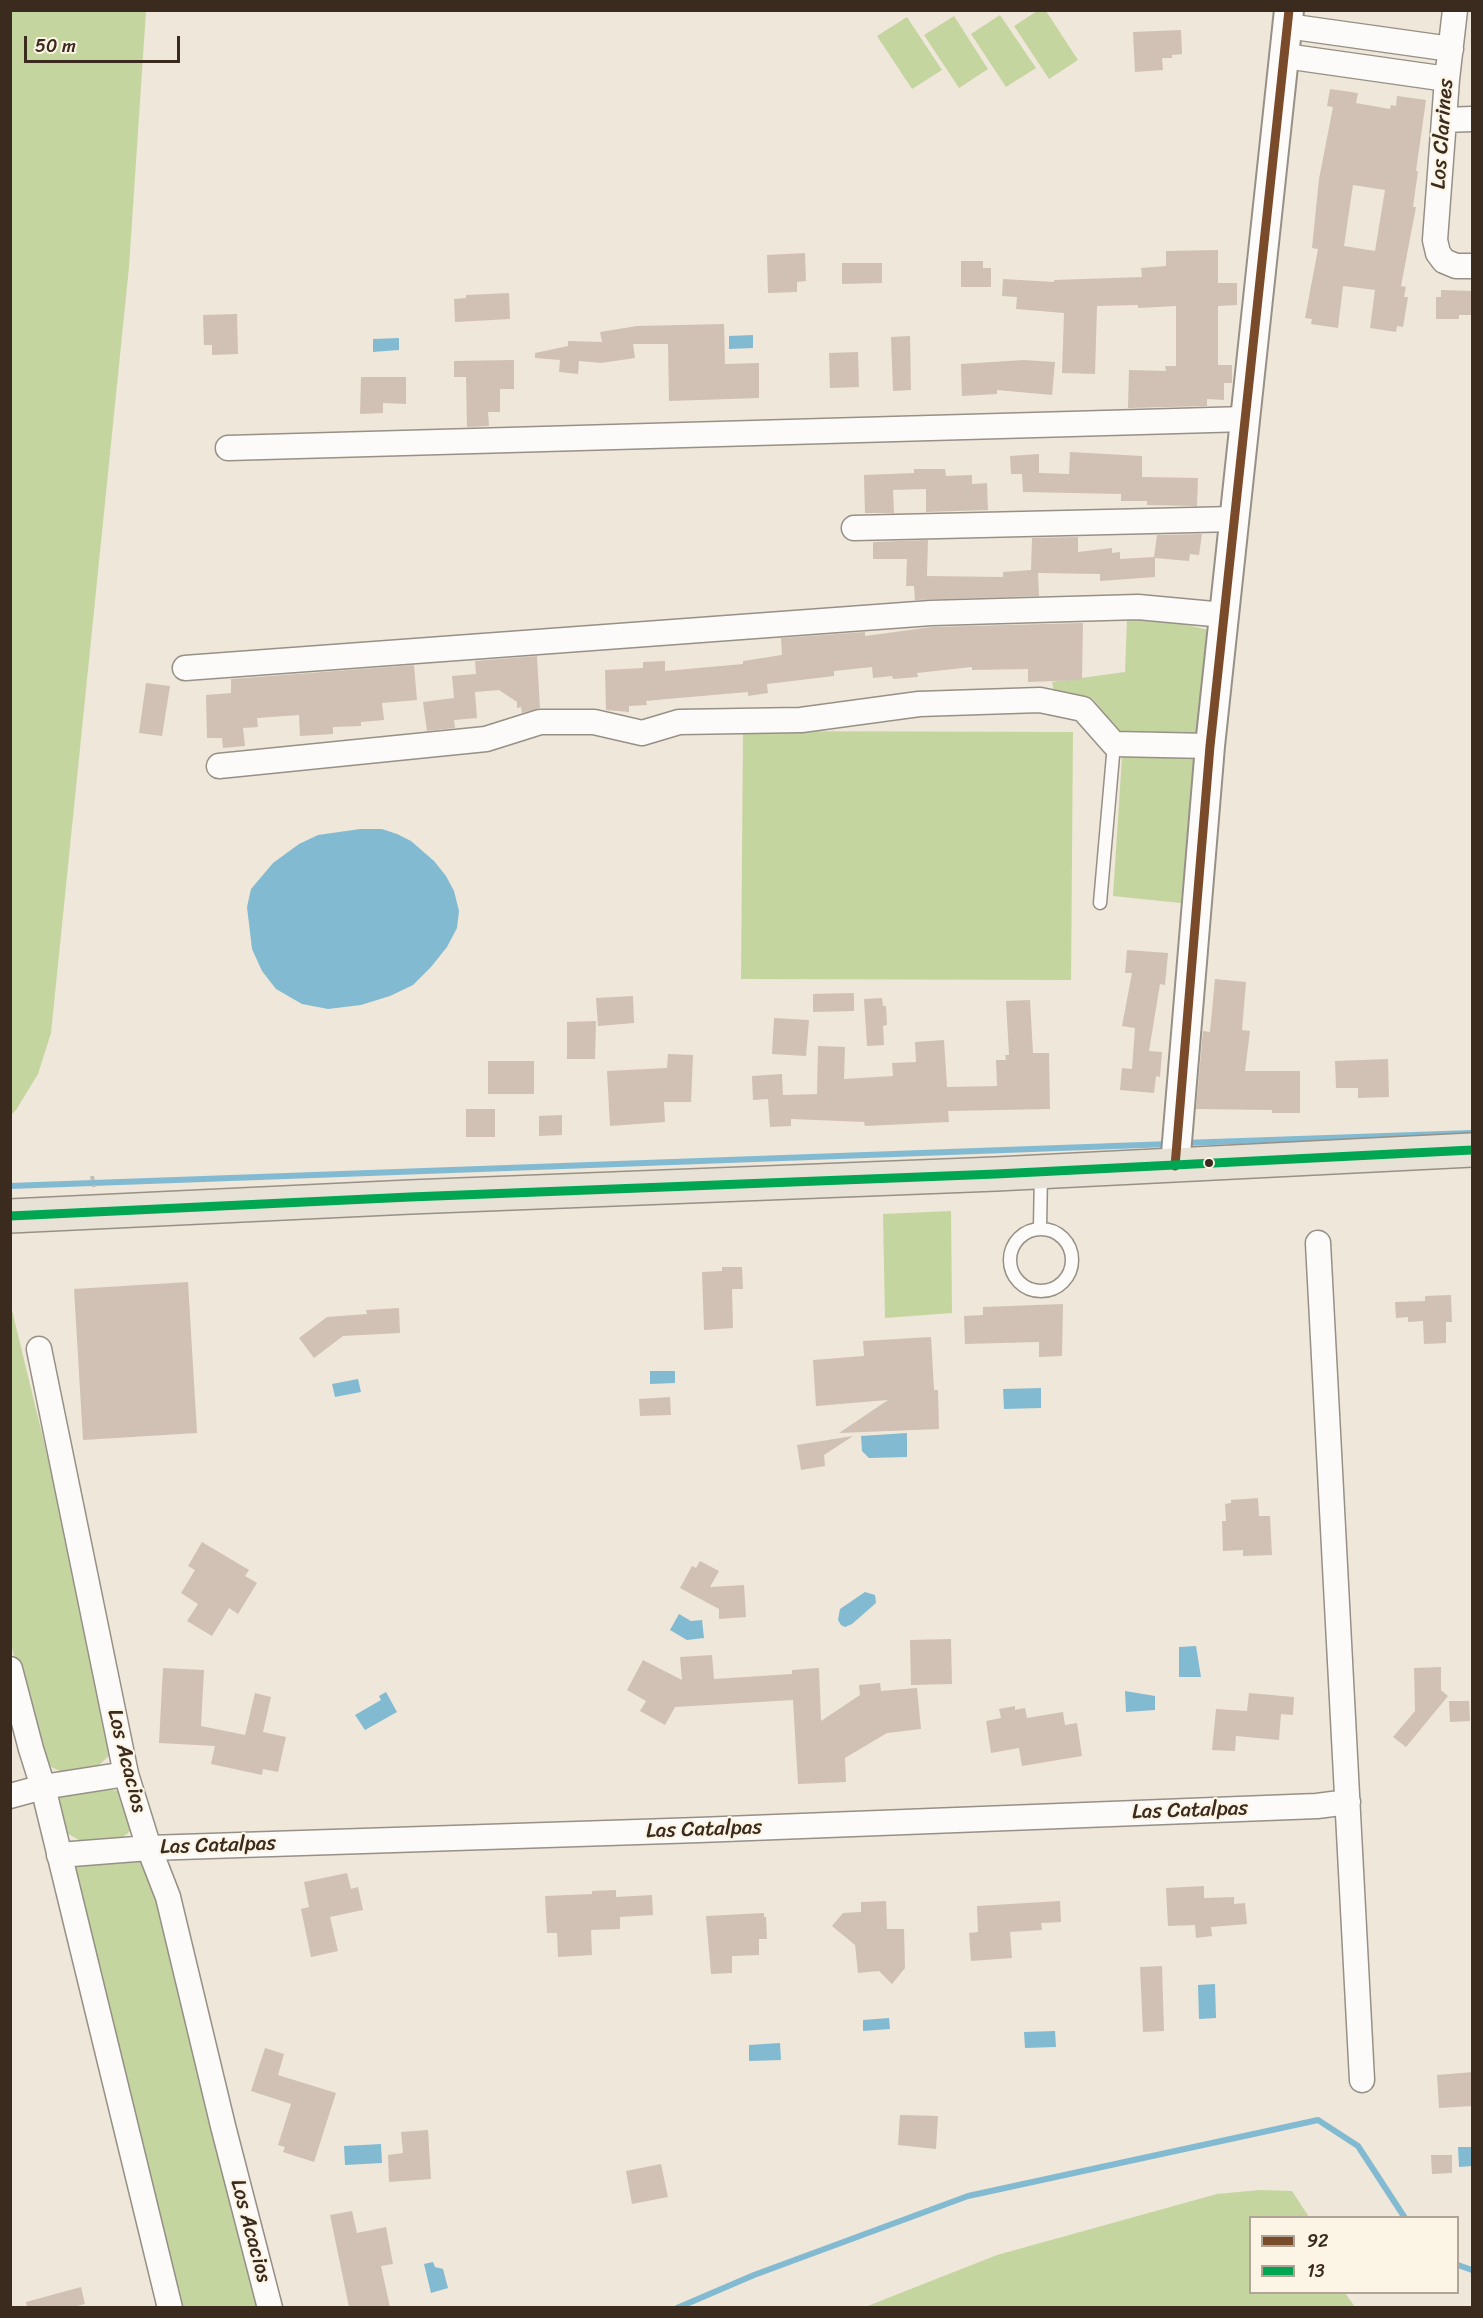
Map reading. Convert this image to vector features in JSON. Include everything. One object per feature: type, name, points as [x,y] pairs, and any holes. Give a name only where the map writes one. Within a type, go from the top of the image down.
[{"type":"main road","points":[[10,1216],[410,1197],[1041,1172],[1176,1148],[1473,1150]]},
{"type":"street","name":"Los Clarines","points":[[1455,10],[1447,79],[1435,240],[1441,257],[1452,265],[1473,266]]},
{"type":"street","points":[[1176,1148],[1210,746],[1288,18],[1451,49]]},
{"type":"street","points":[[1285,56],[1447,79]]},
{"type":"street","points":[[1444,120],[1473,119]]},
{"type":"street","points":[[228,448],[1246,419]]},
{"type":"street","points":[[854,528],[1235,519]]},
{"type":"street","points":[[185,668],[931,613],[1138,608],[1224,615]]},
{"type":"street","points":[[219,766],[486,739],[540,722],[594,722],[642,733],[679,722],[801,720],[919,704],[1040,699],[1083,709],[1114,744],[1210,746]]},
{"type":"street","points":[[1318,1243],[1362,2080]]},
{"type":"street","name":"Los Acacios","points":[[39,1349],[126,1774],[149,1848],[168,1898],[220,2114],[270,2307]]},
{"type":"street","points":[[10,1669],[43,1787],[170,2307]]},
{"type":"street","points":[[10,1796],[43,1787],[126,1774]]},
{"type":"street","name":"Las Catalpas","points":[[59,1856],[149,1848],[1317,1806],[1348,1802]]},
{"type":"lane","points":[[1100,903],[1114,744]]},
{"type":"lane","points":[[1040,1228],[1041,1172]]},
{"type":"lane","points":[[1040,1228],[1061,1235],[1071,1250],[1072,1261],[1066,1279],[1058,1287],[1046,1291],[1035,1291],[1022,1286],[1011,1272],[1009,1261],[1012,1247],[1018,1238],[1028,1230],[1040,1228]]},
{"type":"green space","points":[[11,10],[146,11],[129,267],[51,1033],[38,1074],[11,1115]]},
{"type":"green space","points":[[1037,11],[1046,11],[1078,60],[1049,79],[1014,26]]},
{"type":"green space","points":[[1000,15],[1036,68],[1006,87],[971,34]]},
{"type":"green space","points":[[954,16],[988,69],[959,88],[924,35]]},
{"type":"green space","points":[[907,17],[942,70],[912,89],[877,36]]},
{"type":"green space","points":[[1127,619],[1163,619],[1208,630],[1181,903],[1113,896],[1122,757],[1120,734],[1093,699],[1055,697],[1052,682],[1125,672]]},
{"type":"green space","points":[[743,731],[1073,732],[1071,980],[741,979]]},
{"type":"green space","points":[[951,1211],[952,1313],[885,1318],[883,1214]]},
{"type":"green space","points":[[10,1302],[115,1734],[111,1754],[91,1772],[64,1773],[45,1764],[37,1748],[11,1644]]},
{"type":"green space","points":[[103,1789],[120,1791],[132,1828],[127,1834],[122,1837],[84,1843],[65,1832],[55,1803],[64,1795]]},
{"type":"green space","points":[[139,1860],[151,1871],[265,2307],[177,2307],[71,1871],[76,1865]]},
{"type":"green space","points":[[1260,2190],[1292,2191],[1308,2216],[1249,2216],[1249,2294],[1346,2294],[1355,2307],[865,2307],[997,2255],[1217,2194]]},
{"type":"water","points":[[753,335],[753,348],[729,349],[729,336]]},
{"type":"water","points":[[399,338],[399,350],[373,352],[373,339]]},
{"type":"water","points":[[360,829],[382,829],[397,834],[411,841],[434,861],[454,891],[459,911],[457,928],[447,947],[413,985],[390,996],[361,1005],[328,1009],[302,1004],[276,989],[262,971],[252,949],[247,907],[251,889],[273,863],[299,844],[318,835]]},
{"type":"water","points":[[650,1371],[675,1371],[675,1383],[650,1384]]},
{"type":"water","points":[[358,1379],[361,1392],[335,1397],[332,1384]]},
{"type":"water","points":[[1041,1388],[1041,1408],[1004,1409],[1003,1389]]},
{"type":"water","points":[[907,1433],[907,1457],[869,1458],[862,1451],[861,1436]]},
{"type":"water","points":[[865,1592],[875,1595],[876,1603],[852,1624],[845,1627],[841,1625],[838,1620],[840,1609]]},
{"type":"water","points":[[679,1614],[691,1621],[702,1620],[704,1638],[687,1640],[670,1630]]},
{"type":"water","points":[[1196,1646],[1201,1677],[1179,1677],[1179,1647]]},
{"type":"water","points":[[1125,1691],[1155,1696],[1155,1710],[1126,1712]]},
{"type":"water","points":[[386,1692],[397,1712],[365,1730],[355,1715],[381,1700],[379,1696]]},
{"type":"water","points":[[1215,1984],[1216,2018],[1199,2019],[1198,1985]]},
{"type":"water","points":[[889,2018],[890,2029],[863,2031],[863,2020]]},
{"type":"water","points":[[1055,2031],[1056,2047],[1025,2048],[1024,2032]]},
{"type":"water","points":[[780,2043],[781,2060],[749,2061],[749,2045]]},
{"type":"water","points":[[381,2144],[382,2163],[345,2165],[344,2146]]},
{"type":"water","points":[[1458,2147],[1472,2147],[1472,2166],[1459,2167]]},
{"type":"water","points":[[433,2262],[435,2267],[443,2269],[448,2288],[431,2293],[424,2264]]},
{"type":"building","points":[[1181,30],[1182,54],[1172,55],[1172,58],[1162,58],[1163,70],[1135,72],[1133,32]]},
{"type":"building","points":[[1330,89],[1358,93],[1356,103],[1390,109],[1391,105],[1396,106],[1397,96],[1426,100],[1416,171],[1418,171],[1413,207],[1416,207],[1401,286],[1406,287],[1404,297],[1408,297],[1403,327],[1397,326],[1396,332],[1370,328],[1375,290],[1343,286],[1338,328],[1311,324],[1312,319],[1305,318],[1318,249],[1312,248],[1319,179],[1333,107],[1327,106]],"holes":[[[1353,185],[1385,190],[1375,251],[1344,246]]]},
{"type":"building","points":[[1218,250],[1218,283],[1237,283],[1237,305],[1218,306],[1218,365],[1232,365],[1232,383],[1224,383],[1224,400],[1207,399],[1207,406],[1128,408],[1129,370],[1166,371],[1165,366],[1176,366],[1176,306],[1138,308],[1138,305],[1097,306],[1095,374],[1062,373],[1064,313],[1016,309],[1017,297],[1002,296],[1003,279],[1054,282],[1054,280],[1142,277],[1141,268],[1166,266],[1166,251]]},
{"type":"building","points":[[805,253],[806,281],[797,282],[797,292],[768,293],[767,255]]},
{"type":"building","points":[[961,261],[983,261],[983,268],[991,268],[991,287],[961,287]]},
{"type":"building","points":[[842,263],[882,263],[882,283],[842,284]]},
{"type":"building","points":[[1441,290],[1473,291],[1473,315],[1459,315],[1459,319],[1436,319],[1436,297],[1441,297]]},
{"type":"building","points":[[509,293],[510,319],[455,322],[454,299],[466,298],[466,295]]},
{"type":"building","points":[[237,314],[238,354],[212,355],[212,345],[204,345],[203,315]]},
{"type":"building","points":[[724,324],[725,364],[759,363],[759,398],[669,401],[668,344],[633,344],[635,358],[601,363],[579,361],[578,374],[559,372],[560,360],[535,358],[535,353],[568,346],[568,341],[602,342],[600,332],[637,326]]},
{"type":"building","points":[[910,336],[911,390],[893,391],[891,337]]},
{"type":"building","points":[[858,352],[859,387],[830,388],[829,353]]},
{"type":"building","points":[[514,360],[514,389],[500,389],[500,412],[488,412],[489,426],[467,427],[466,377],[454,377],[454,361]]},
{"type":"building","points":[[1024,360],[1055,362],[1052,395],[997,390],[997,394],[962,396],[961,364]]},
{"type":"building","points":[[361,377],[406,377],[406,404],[383,403],[383,413],[360,414]]},
{"type":"building","points":[[1070,452],[1142,456],[1142,477],[1198,478],[1197,506],[1147,505],[1147,501],[1121,501],[1121,494],[1023,492],[1022,474],[1011,474],[1010,456],[1039,454],[1039,473],[1069,474]]},
{"type":"building","points":[[914,469],[945,469],[946,476],[972,475],[972,484],[987,483],[988,510],[926,512],[926,489],[893,490],[894,513],[865,513],[864,475],[914,473]]},
{"type":"building","points":[[1202,534],[1199,555],[1190,554],[1189,561],[1155,558],[1155,577],[1100,581],[1100,574],[1038,573],[1039,596],[915,600],[914,586],[906,586],[907,559],[873,559],[873,542],[928,540],[927,576],[1003,577],[1003,572],[1031,570],[1032,538],[1078,537],[1078,552],[1112,548],[1112,553],[1120,552],[1120,559],[1154,557],[1157,535]]},
{"type":"building","points":[[1083,623],[1082,680],[1028,682],[1028,669],[972,670],[972,667],[917,673],[918,677],[873,678],[872,667],[834,671],[834,676],[767,684],[768,693],[748,696],[748,692],[646,701],[647,705],[629,706],[629,712],[606,710],[605,670],[643,668],[643,662],[665,661],[665,671],[743,664],[743,661],[782,655],[781,638],[865,632],[865,636],[932,627]]},
{"type":"building","points":[[537,656],[540,708],[522,713],[521,707],[517,708],[517,702],[499,690],[475,692],[477,718],[454,720],[455,728],[427,731],[423,702],[454,698],[452,676],[476,674],[475,661]]},
{"type":"building","points":[[414,665],[417,700],[382,703],[384,720],[361,722],[361,726],[333,727],[333,734],[300,736],[299,715],[257,718],[258,727],[243,728],[245,746],[223,748],[222,738],[207,738],[206,695],[231,693],[231,679]]},
{"type":"building","points":[[146,683],[170,686],[162,736],[139,733]]},
{"type":"building","points":[[1127,950],[1168,953],[1165,985],[1160,984],[1149,1051],[1162,1052],[1160,1077],[1156,1076],[1154,1093],[1120,1090],[1122,1068],[1132,1069],[1135,1028],[1122,1026],[1132,973],[1125,973]]},
{"type":"building","points":[[1215,979],[1246,982],[1242,1030],[1250,1031],[1245,1071],[1300,1071],[1300,1113],[1272,1113],[1272,1110],[1196,1109],[1203,1031],[1210,1032]]},
{"type":"building","points":[[854,993],[854,1011],[813,1012],[813,994]]},
{"type":"building","points":[[633,996],[634,1023],[598,1026],[596,998]]},
{"type":"building","points":[[882,998],[883,1006],[886,1006],[887,1025],[883,1026],[884,1045],[867,1046],[864,999]]},
{"type":"building","points":[[1030,1000],[1033,1053],[1049,1053],[1050,1109],[948,1111],[949,1122],[865,1126],[864,1122],[791,1119],[791,1126],[770,1127],[768,1099],[753,1100],[752,1076],[782,1074],[783,1095],[817,1094],[818,1046],[845,1047],[844,1079],[893,1076],[892,1063],[916,1062],[915,1042],[944,1040],[947,1087],[997,1086],[996,1060],[1006,1060],[1005,1055],[1009,1055],[1006,1001]]},
{"type":"building","points":[[774,1018],[809,1020],[806,1056],[772,1054]]},
{"type":"building","points":[[596,1021],[595,1059],[567,1059],[567,1022]]},
{"type":"building","points":[[668,1054],[693,1055],[691,1102],[664,1102],[665,1122],[610,1126],[607,1071],[667,1068]]},
{"type":"building","points":[[1388,1059],[1389,1097],[1358,1098],[1358,1088],[1336,1088],[1335,1061]]},
{"type":"building","points":[[488,1061],[534,1061],[534,1094],[488,1094]]},
{"type":"building","points":[[466,1109],[495,1109],[495,1137],[466,1137]]},
{"type":"building","points":[[562,1115],[562,1135],[539,1136],[539,1116]]},
{"type":"building","points":[[722,1267],[742,1267],[743,1289],[732,1289],[733,1328],[704,1330],[702,1272],[722,1271]]},
{"type":"building","points":[[188,1282],[197,1433],[83,1440],[74,1289]]},
{"type":"building","points":[[1451,1295],[1452,1322],[1446,1322],[1446,1343],[1424,1344],[1423,1321],[1408,1322],[1408,1317],[1396,1318],[1395,1302],[1425,1301],[1425,1296]]},
{"type":"building","points":[[1063,1304],[1062,1356],[1039,1357],[1039,1342],[965,1344],[964,1316],[983,1315],[983,1307]]},
{"type":"building","points":[[399,1308],[400,1333],[343,1336],[314,1358],[299,1338],[327,1317],[367,1314],[366,1310]]},
{"type":"building","points":[[931,1337],[934,1390],[938,1390],[939,1429],[839,1433],[888,1400],[816,1406],[813,1360],[864,1356],[863,1341]]},
{"type":"building","points":[[670,1397],[671,1415],[640,1416],[639,1399]]},
{"type":"building","points":[[853,1436],[824,1455],[825,1466],[801,1470],[797,1445]]},
{"type":"building","points":[[1258,1498],[1259,1516],[1270,1516],[1272,1555],[1243,1556],[1243,1550],[1223,1551],[1222,1521],[1226,1521],[1225,1504],[1231,1503],[1231,1500]]},
{"type":"building","points":[[202,1542],[249,1570],[245,1576],[257,1583],[238,1614],[229,1608],[212,1636],[187,1621],[198,1604],[181,1593],[195,1570],[188,1566]]},
{"type":"building","points":[[700,1561],[719,1571],[710,1587],[744,1585],[746,1617],[719,1619],[719,1609],[680,1588],[692,1566],[696,1568]]},
{"type":"building","points":[[951,1639],[952,1684],[911,1685],[910,1640]]},
{"type":"building","points":[[712,1655],[714,1679],[792,1674],[792,1670],[819,1668],[821,1721],[860,1695],[859,1685],[880,1683],[881,1691],[917,1688],[921,1729],[887,1733],[845,1758],[846,1782],[798,1784],[793,1700],[675,1707],[665,1725],[640,1711],[646,1701],[627,1690],[643,1660],[682,1680],[680,1657]]},
{"type":"building","points":[[1441,1667],[1441,1690],[1448,1696],[1406,1747],[1393,1737],[1415,1711],[1414,1668]]},
{"type":"building","points":[[163,1668],[204,1670],[201,1726],[245,1735],[255,1693],[271,1697],[263,1732],[286,1737],[278,1772],[263,1769],[262,1775],[211,1764],[215,1746],[159,1743]]},
{"type":"building","points":[[1249,1693],[1294,1697],[1293,1715],[1281,1714],[1279,1740],[1236,1736],[1235,1751],[1212,1750],[1216,1709],[1247,1711]]},
{"type":"building","points":[[1449,1701],[1469,1701],[1470,1721],[1450,1722]]},
{"type":"building","points":[[1015,1706],[1015,1710],[1025,1708],[1027,1718],[1063,1712],[1065,1725],[1077,1723],[1082,1756],[1022,1766],[1019,1748],[991,1753],[986,1721],[1001,1718],[999,1709]]},
{"type":"building","points":[[347,1873],[351,1889],[358,1887],[363,1910],[330,1917],[338,1951],[311,1957],[301,1909],[309,1907],[304,1882]]},
{"type":"building","points":[[1204,1886],[1204,1898],[1234,1897],[1234,1904],[1245,1903],[1247,1924],[1211,1927],[1212,1936],[1196,1938],[1195,1925],[1168,1926],[1166,1888]]},
{"type":"building","points":[[616,1890],[616,1897],[652,1895],[653,1915],[620,1917],[620,1929],[591,1930],[592,1955],[558,1957],[557,1933],[547,1933],[545,1896],[592,1894],[592,1891]]},
{"type":"building","points":[[886,1901],[887,1929],[904,1929],[905,1968],[892,1984],[879,1971],[858,1973],[855,1945],[832,1926],[843,1913],[861,1912],[861,1902]]},
{"type":"building","points":[[1060,1901],[1061,1922],[1041,1923],[1042,1930],[1010,1932],[1012,1958],[971,1961],[969,1933],[978,1932],[977,1906]]},
{"type":"building","points":[[764,1913],[767,1939],[759,1939],[759,1955],[732,1956],[732,1973],[711,1974],[706,1916]]},
{"type":"building","points":[[1162,1966],[1164,2031],[1143,2032],[1140,1967]]},
{"type":"building","points":[[265,2048],[284,2054],[278,2075],[336,2093],[314,2162],[283,2152],[285,2147],[278,2145],[291,2104],[251,2091]]},
{"type":"building","points":[[1473,2072],[1473,2106],[1439,2108],[1437,2075]]},
{"type":"building","points":[[900,2115],[938,2116],[936,2149],[898,2145]]},
{"type":"building","points":[[428,2130],[431,2179],[389,2182],[388,2155],[403,2153],[401,2132]]},
{"type":"building","points":[[1431,2155],[1452,2155],[1452,2173],[1432,2174]]},
{"type":"building","points":[[661,2164],[668,2197],[632,2204],[626,2171]]},
{"type":"building","points":[[352,2211],[357,2233],[386,2227],[393,2264],[381,2266],[390,2307],[349,2307],[330,2215]]},
{"type":"building","points":[[81,2287],[85,2304],[73,2307],[27,2307],[26,2302]]},
{"type":"waterway","points":[[1183,1143],[1472,1133]]},
{"type":"waterway","points":[[10,1186],[1170,1144]]},
{"type":"waterway","points":[[677,2308],[754,2275],[968,2196],[1318,2120],[1358,2146],[1404,2216]]},
{"type":"waterway","points":[[1459,2265],[1472,2270]]},
{"type":"transit line","name":"92","points":[[1175,1166],[1210,746],[1289,10]]},
{"type":"transit line","name":"13","points":[[10,1216],[410,1197],[996,1174],[1472,1150]]}]
